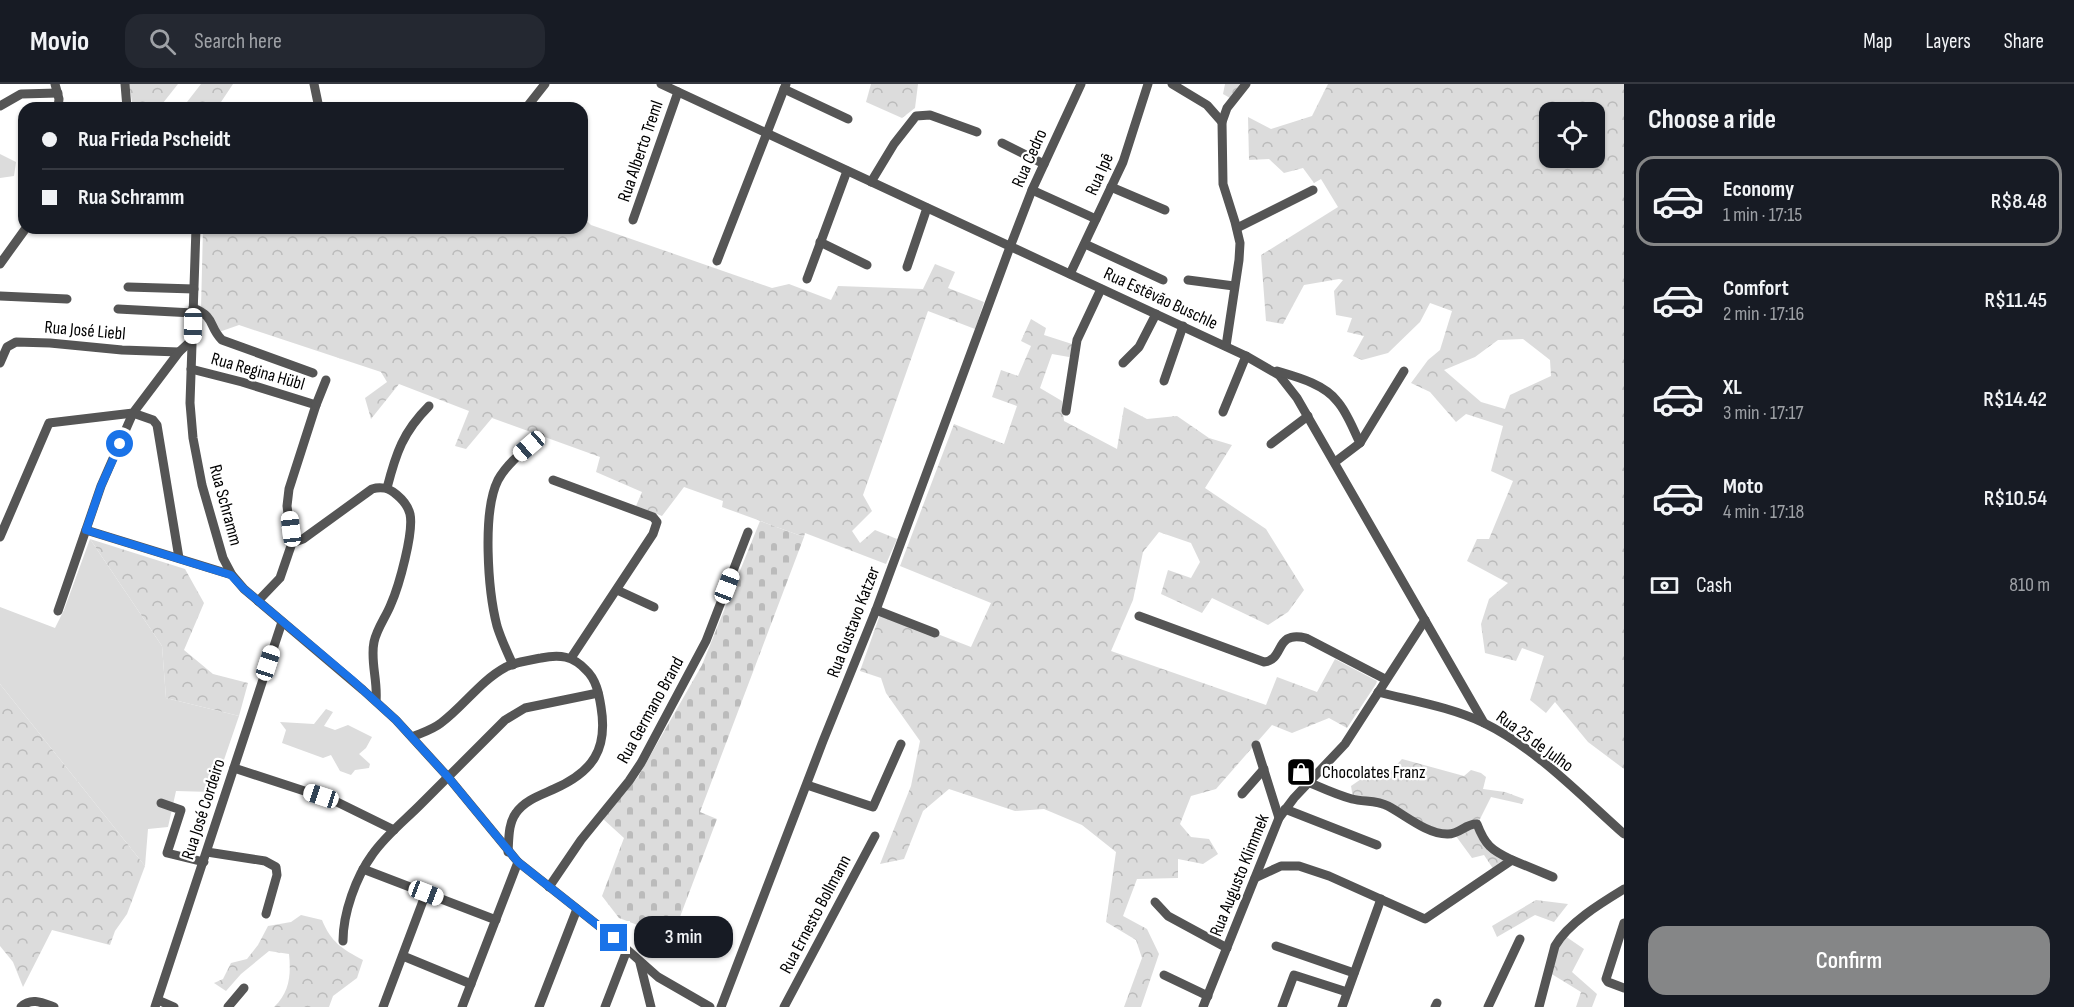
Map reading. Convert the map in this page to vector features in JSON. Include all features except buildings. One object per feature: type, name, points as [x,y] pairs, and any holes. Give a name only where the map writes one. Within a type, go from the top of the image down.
[{"type":"street","points":[[125,84],[126,102]]},
{"type":"street","points":[[314,84],[318,102]]},
{"type":"street","points":[[531,102],[545,84]]},
{"type":"street","name":"Rua Estêvão Buschle","points":[[661,84],[1271,369],[1287,383],[1308,416],[1484,723]]},
{"type":"street","name":"Rua Cedro","points":[[1010,247],[1032,190],[1081,84]]},
{"type":"street","name":"Rua Ipê","points":[[1070,274],[1128,149],[1148,84]]},
{"type":"street","points":[[1172,84],[1208,105],[1222,122]]},
{"type":"street","points":[[1226,346],[1239,254],[1237,228],[1224,189],[1221,154],[1222,122],[1227,108],[1246,84]]},
{"type":"street","points":[[717,261],[765,133],[785,87],[848,119]]},
{"type":"street","points":[[0,106],[21,94],[57,89]]},
{"type":"street","name":"Rua Alberto Treml","points":[[633,220],[678,92]]},
{"type":"street","points":[[871,182],[894,144],[916,116],[930,115],[977,132]]},
{"type":"street","points":[[1002,143],[1044,164]]},
{"type":"street","points":[[807,279],[848,171]]},
{"type":"street","points":[[1111,187],[1165,210]]},
{"type":"street","points":[[1032,190],[1096,219]]},
{"type":"street","points":[[1237,228],[1313,190]]},
{"type":"street","points":[[907,267],[927,208]]},
{"type":"street","points":[[0,264],[22,234]]},
{"type":"street","name":"Rua Schramm","points":[[196,234],[191,417],[196,459],[217,539],[231,575],[282,622],[376,701],[412,736],[518,862],[640,963],[667,983],[710,1007]]},
{"type":"street","points":[[820,242],[867,265]]},
{"type":"street","points":[[1085,244],[1163,280]]},
{"type":"street","name":"Rua Gustavo Katzer","points":[[721,1007],[876,610],[1010,247]]},
{"type":"street","points":[[1188,280],[1234,286]]},
{"type":"street","points":[[128,287],[194,289]]},
{"type":"street","points":[[1066,411],[1077,340],[1101,289]]},
{"type":"street","points":[[0,296],[67,299]]},
{"type":"street","points":[[118,309],[202,311],[210,318],[222,340],[313,373]]},
{"type":"street","points":[[1123,363],[1139,347],[1155,314]]},
{"type":"street","points":[[1164,381],[1183,326]]},
{"type":"street","points":[[58,611],[101,486],[133,413],[179,352],[192,340]]},
{"type":"street","name":"Rua José Liebl","points":[[0,363],[7,347],[16,342],[50,342],[122,350],[179,352]]},
{"type":"street","points":[[1222,412],[1246,356]]},
{"type":"street","name":"Rua Regina Hübl","points":[[191,369],[316,405],[289,489],[287,506],[292,543]]},
{"type":"street","points":[[1271,369],[1309,382],[1334,397],[1342,407],[1360,443]]},
{"type":"street","points":[[1335,462],[1360,443],[1404,371]]},
{"type":"street","points":[[316,405],[326,380]]},
{"type":"street","points":[[387,488],[407,431],[429,405]]},
{"type":"street","points":[[0,537],[49,423],[133,413],[153,420],[157,425],[179,558]]},
{"type":"street","points":[[1271,444],[1308,416]]},
{"type":"street","points":[[513,665],[498,627],[493,604],[489,548],[490,511],[494,490],[503,473],[540,437]]},
{"type":"street","points":[[553,480],[656,519],[657,522],[656,529],[571,658]]},
{"type":"street","points":[[258,601],[280,578],[292,543],[308,535],[367,492],[377,488],[387,488],[405,502],[411,520],[406,552],[395,592],[375,639],[372,653],[377,682],[376,701]]},
{"type":"street","points":[[86,530],[231,575]]},
{"type":"street","name":"Rua Germano Brand","points":[[549,887],[581,840],[629,781],[644,756],[706,641],[748,532]]},
{"type":"street","points":[[617,590],[654,607]]},
{"type":"street","points":[[876,610],[935,633]]},
{"type":"street","points":[[1139,616],[1264,662],[1272,660],[1287,638],[1293,636],[1306,638],[1385,679]]},
{"type":"street","name":"Rua Augusto Klimmek","points":[[1203,1007],[1279,818],[1308,782],[1345,744],[1425,620]]},
{"type":"street","name":"Rua José Cordeiro","points":[[157,1004],[282,622]]},
{"type":"street","points":[[412,736],[437,726],[487,680],[513,665],[547,656],[563,656],[571,658],[590,674],[598,693],[603,730],[602,743],[597,754],[580,774],[565,784],[530,800],[517,811],[509,831],[508,852]]},
{"type":"street","name":"Rua 25 de Julho","points":[[1378,692],[1484,723],[1537,758],[1624,834]]},
{"type":"street","points":[[343,940],[344,919],[363,869],[372,854],[505,720],[518,710],[598,693]]},
{"type":"street","points":[[1462,715],[1471,701]]},
{"type":"street","points":[[807,785],[873,807],[901,744]]},
{"type":"street","points":[[1256,746],[1279,818]]},
{"type":"street","points":[[234,768],[344,804],[394,830]]},
{"type":"street","points":[[1242,794],[1264,769]]},
{"type":"street","points":[[1308,782],[1351,799],[1389,806],[1407,818],[1443,834],[1452,834],[1469,825],[1477,824],[1485,842],[1491,849],[1553,878]]},
{"type":"street","points":[[161,804],[181,810],[167,853],[204,862]]},
{"type":"street","points":[[1285,809],[1377,845]]},
{"type":"street","name":"Rua Ernesto Bollmann","points":[[784,1007],[875,836]]},
{"type":"street","points":[[207,852],[265,861],[276,867],[277,875],[266,914]]},
{"type":"street","points":[[1254,878],[1273,868],[1294,864],[1329,876],[1425,919],[1512,860]]},
{"type":"street","points":[[462,1007],[518,862]]},
{"type":"street","points":[[363,869],[496,920]]},
{"type":"street","points":[[1539,1007],[1555,946],[1560,938],[1591,910],[1624,889]]},
{"type":"street","points":[[383,1007],[426,893]]},
{"type":"street","points":[[1342,1007],[1381,899]]},
{"type":"street","points":[[1155,902],[1172,919],[1227,948]]},
{"type":"street","points":[[539,1007],[577,909]]},
{"type":"street","points":[[1624,923],[1606,975],[1608,982],[1624,988]]},
{"type":"street","points":[[1488,1007],[1520,939]]},
{"type":"street","points":[[1276,946],[1354,973]]},
{"type":"street","points":[[605,1007],[627,950]]},
{"type":"street","points":[[403,956],[471,984]]},
{"type":"street","points":[[640,963],[651,1007]]},
{"type":"street","points":[[1164,975],[1208,996]]},
{"type":"street","points":[[1282,1007],[1294,975],[1347,993]]},
{"type":"street","points":[[228,1007],[244,988]]},
{"type":"street","points":[[21,1007],[25,1003],[34,1001],[54,1007]]},
{"type":"street","points":[[157,1004],[174,1007]]},
{"type":"green space","points":[[129,84],[178,84],[164,102],[132,102]]},
{"type":"green space","points":[[201,84],[233,84],[221,102],[187,102]]},
{"type":"green space","points":[[871,84],[918,84],[915,108],[902,118],[866,102]]},
{"type":"green space","points":[[1225,84],[1240,84],[1230,98],[1223,94]]},
{"type":"green space","points":[[1328,84],[1624,84],[1624,769],[1588,742],[1555,702],[1546,713],[1530,700],[1544,656],[1522,648],[1516,661],[1485,653],[1481,624],[1489,599],[1508,583],[1467,561],[1477,539],[1489,539],[1513,481],[1491,471],[1503,426],[1466,414],[1456,422],[1430,392],[1411,383],[1428,360],[1440,350],[1452,311],[1430,303],[1420,322],[1388,353],[1362,360],[1353,356],[1364,336],[1347,332],[1352,318],[1336,315],[1334,291],[1343,280],[1304,285],[1283,324],[1266,321],[1261,255],[1338,207],[1321,179],[1314,183],[1303,168],[1284,173],[1269,159],[1249,160],[1248,117],[1271,129],[1312,116]],"holes":[[[1523,339],[1550,360],[1551,376],[1510,395],[1505,409],[1481,402],[1444,370],[1475,357],[1498,340]]]},
{"type":"green space","points":[[0,154],[16,162],[14,176],[0,178]]},
{"type":"green space","points":[[588,222],[591,225],[772,288],[789,284],[831,300],[838,286],[923,289],[935,264],[955,272],[948,288],[984,302],[975,329],[928,311],[863,495],[872,511],[852,531],[860,543],[875,530],[897,539],[886,564],[805,533],[804,537],[722,507],[723,501],[684,487],[662,516],[636,506],[642,492],[596,472],[600,457],[492,418],[466,449],[455,446],[469,411],[399,384],[371,419],[365,398],[387,382],[381,372],[239,325],[219,332],[201,309],[203,234],[588,234]]},
{"type":"green space","points":[[1031,319],[1046,328],[1044,335],[1072,344],[1073,354],[1069,357],[1052,354],[1040,388],[1062,401],[1064,421],[1117,449],[1124,407],[1147,419],[1177,416],[1209,438],[1232,445],[1205,488],[1266,529],[1304,590],[1288,612],[1268,625],[1212,598],[1202,613],[1161,594],[1168,570],[1191,578],[1200,562],[1191,543],[1159,532],[1143,552],[1133,600],[1111,651],[1266,705],[1277,677],[1317,692],[1335,659],[1377,681],[1347,728],[1329,718],[1292,733],[1272,725],[1216,789],[1191,796],[1180,824],[1191,837],[1209,839],[1218,854],[1203,864],[1178,859],[1178,878],[1137,879],[1123,916],[1147,929],[1159,954],[1141,1007],[1124,1007],[1142,958],[1136,940],[1106,922],[1116,852],[1082,825],[1044,809],[1015,811],[949,789],[923,811],[904,859],[880,864],[911,786],[920,741],[886,693],[881,678],[860,671],[881,612],[971,647],[991,603],[900,566],[954,424],[1004,444],[1017,406],[992,397],[1001,370],[1018,376],[1031,346],[1021,341]]},
{"type":"green space","points":[[760,521],[804,537],[700,812],[717,819],[672,938],[619,918],[602,896],[624,838],[602,818],[638,777],[702,665]]},
{"type":"green space","points":[[90,539],[162,646],[166,698],[239,716],[213,792],[176,791],[168,827],[148,829],[145,866],[0,684],[0,607],[55,628]]},
{"type":"green space","points":[[90,539],[185,569],[204,603],[184,650],[213,674],[248,683],[239,716],[166,698],[162,646]]},
{"type":"green space","points":[[0,684],[145,866],[127,914],[115,931],[110,945],[52,930],[23,987],[13,962],[0,946]]},
{"type":"green space","points":[[326,709],[333,712],[324,726],[335,730],[348,725],[372,737],[366,748],[359,754],[370,764],[369,768],[355,770],[351,775],[340,771],[331,755],[323,758],[282,743],[286,730],[280,722],[314,724]]},
{"type":"green space","points":[[1402,759],[1464,776],[1471,770],[1481,773],[1486,777],[1483,789],[1505,792],[1524,799],[1522,804],[1491,797],[1477,825],[1480,837],[1509,860],[1494,870],[1484,855],[1472,858],[1453,832],[1448,833],[1353,798],[1351,786],[1367,775],[1383,779]]},
{"type":"green space","points":[[1536,900],[1568,904],[1554,922],[1535,915],[1497,937],[1492,926]]},
{"type":"green space","points":[[301,915],[322,920],[329,934],[338,944],[363,960],[357,978],[333,996],[329,1007],[274,1007],[283,995],[288,982],[289,954],[269,951],[241,974],[226,991],[214,983],[223,979],[231,963],[247,959],[268,926],[291,922]]},
{"type":"green space","points":[[1565,936],[1584,949],[1572,972],[1597,994],[1592,1007],[1576,1007],[1581,992],[1550,973],[1556,952]]},
{"type":"place","name":"Chocolates Franz","points":[[1301,772]]},
{"type":"route","points":[[120,444],[101,486],[86,530],[231,575],[244,589],[396,720],[448,777],[518,862],[614,938]]}]
